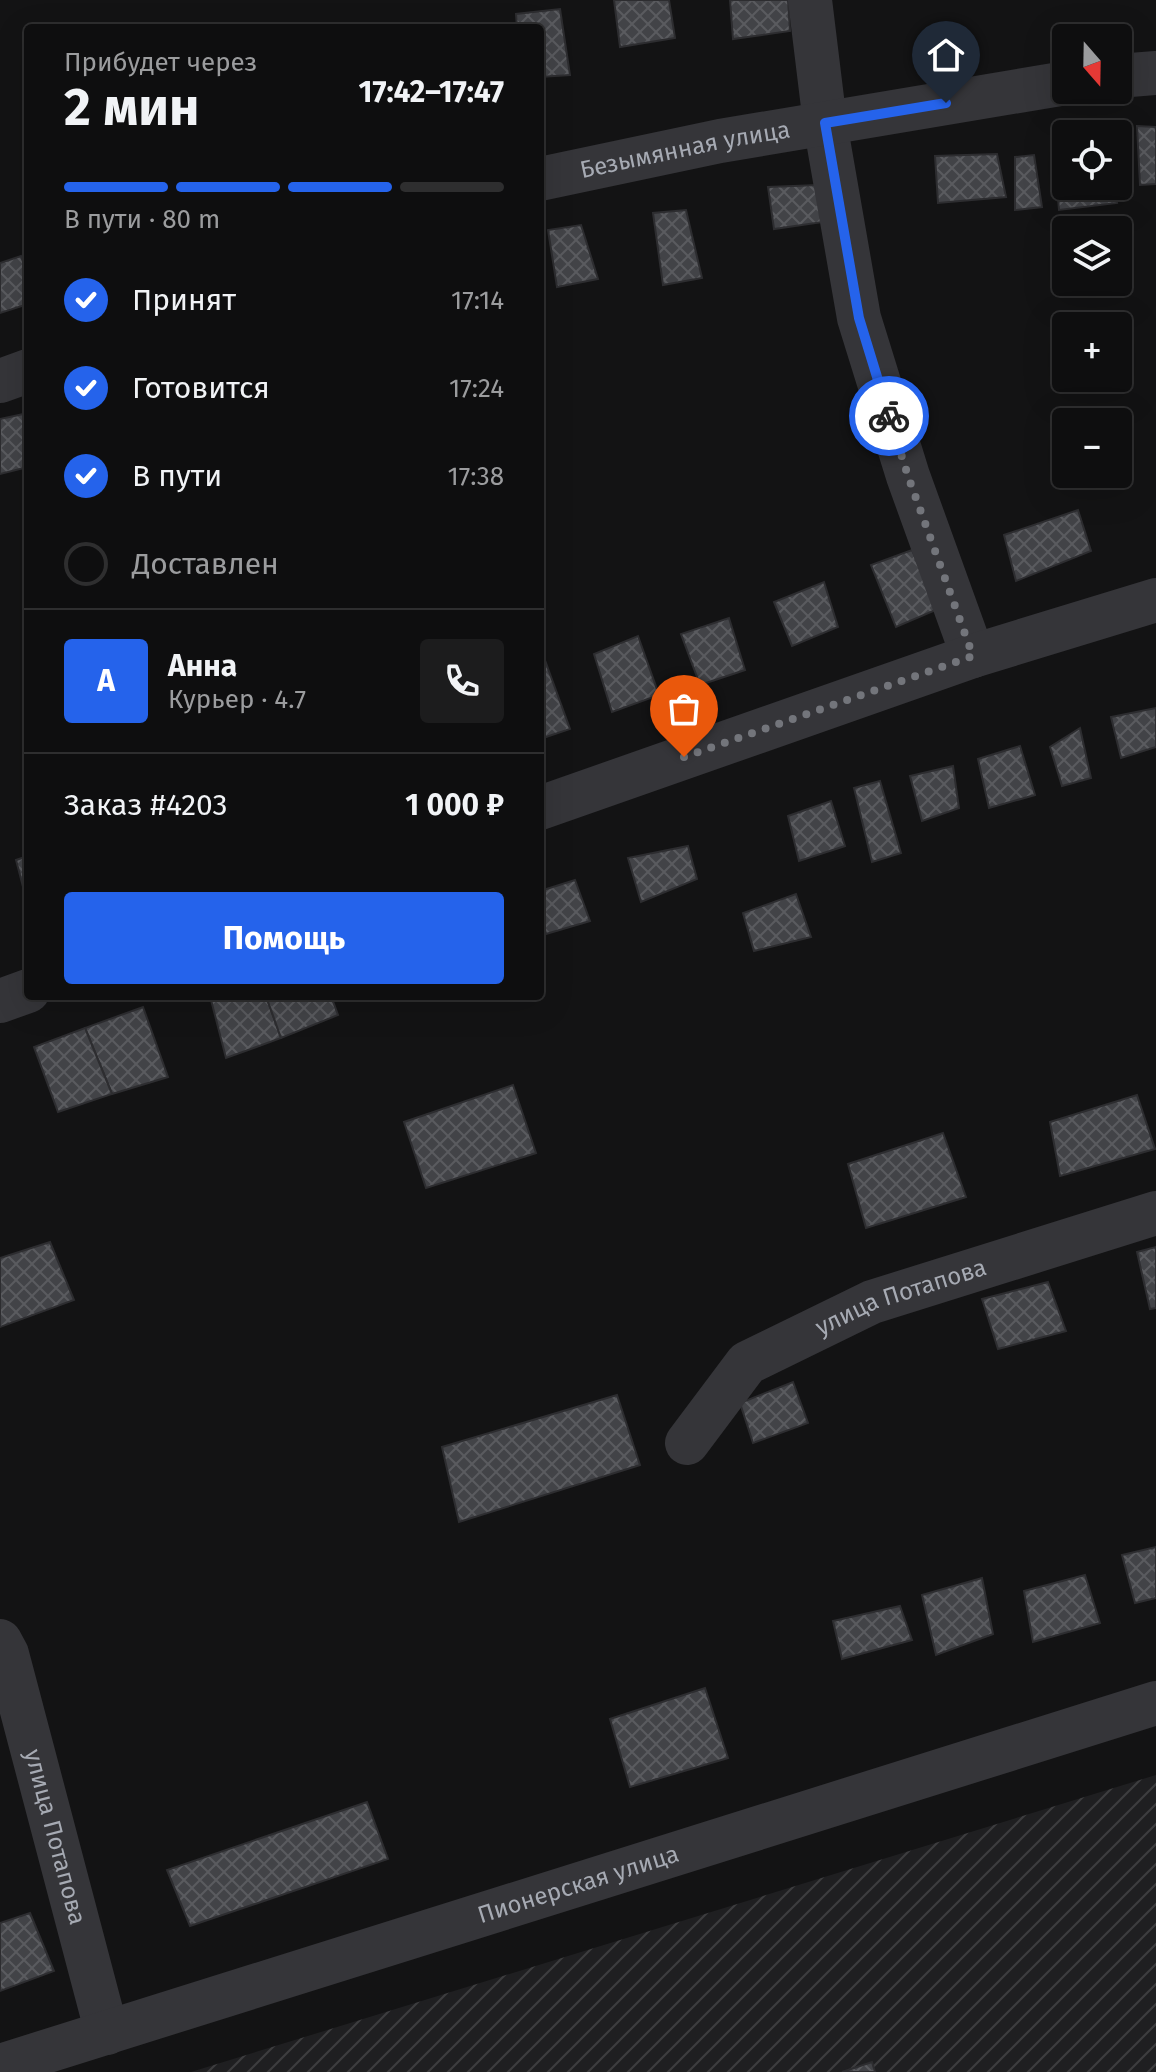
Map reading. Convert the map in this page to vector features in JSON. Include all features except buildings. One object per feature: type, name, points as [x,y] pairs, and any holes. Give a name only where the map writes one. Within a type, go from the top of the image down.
[{"type":"street","points":[[810,0],[825,123],[859,318],[908,476],[973,656]]},
{"type":"street","points":[[1132,75],[1156,73]]},
{"type":"street","name":"Безымянная улица","points":[[544,178],[720,141],[1052,85]]},
{"type":"street","points":[[0,381],[24,372]]},
{"type":"street","points":[[544,807],[973,656],[1156,600]]},
{"type":"street","points":[[0,1001],[24,992]]},
{"type":"street","name":"улица Потапова","points":[[687,1443],[747,1363],[872,1302],[1156,1213]]},
{"type":"street","name":"улица Потапова","points":[[0,1641],[7,1654],[107,2033]]},
{"type":"street","name":"Пионерская улица","points":[[0,2066],[1156,1703]]},
{"type":"shaded area","points":[[1156,1775],[1156,2072],[191,2072]]},
{"type":"way so far","points":[[684,757],[973,656],[889,416]]},
{"type":"route","points":[[889,416],[859,318],[825,123],[946,103]]}]
